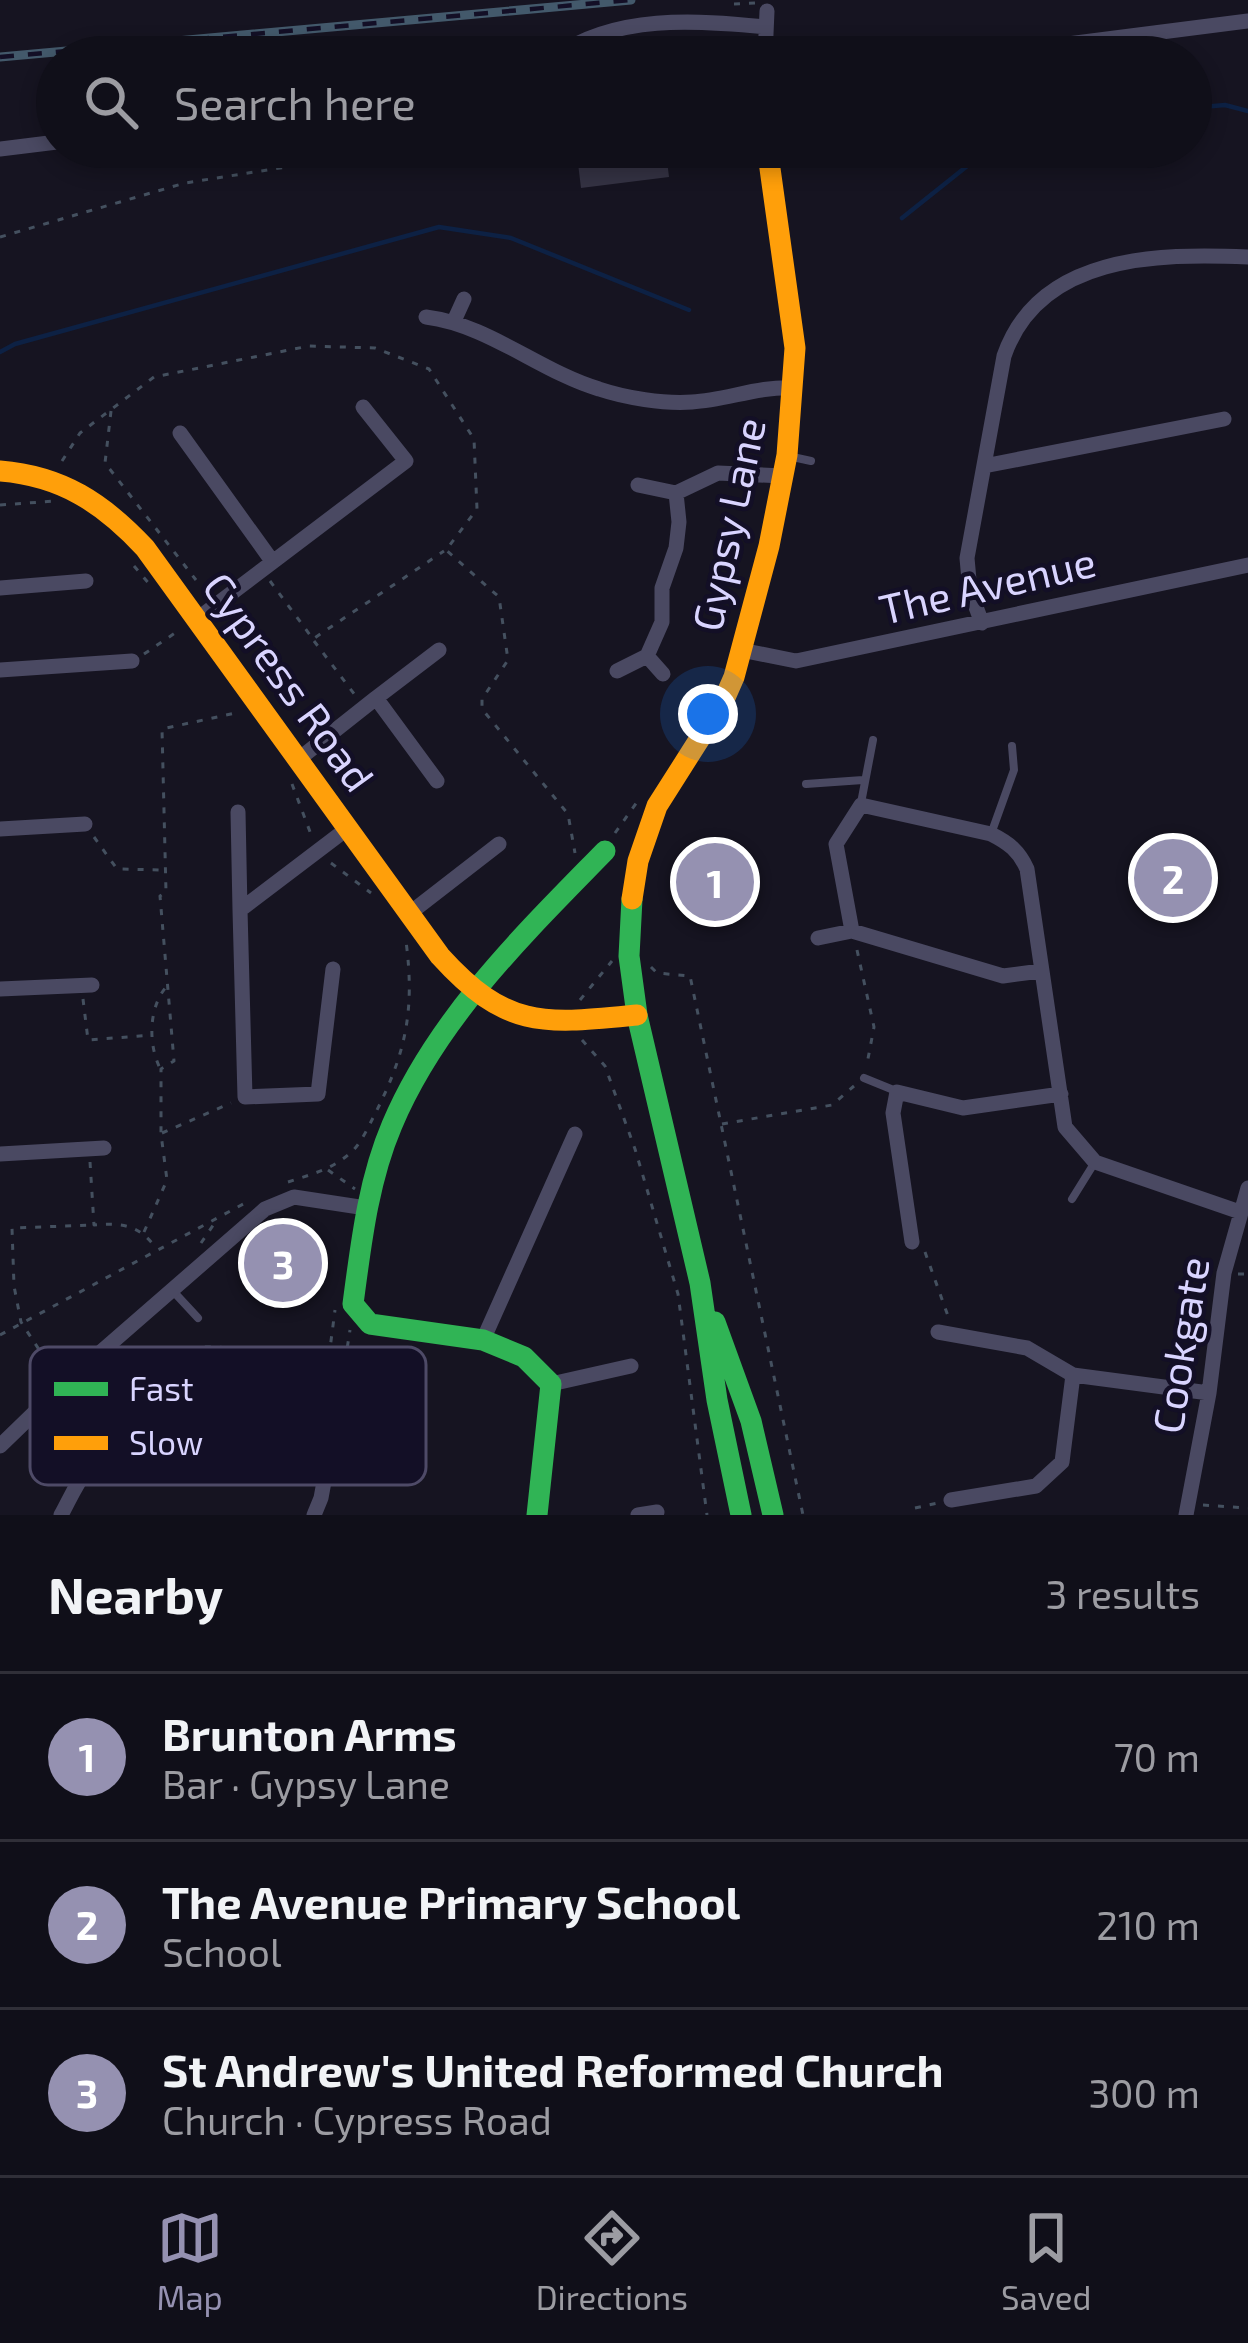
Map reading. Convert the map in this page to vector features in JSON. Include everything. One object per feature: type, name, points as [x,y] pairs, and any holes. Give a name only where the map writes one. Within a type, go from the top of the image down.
[{"type":"street","points":[[594,36],[631,27],[767,14],[766,36]]},
{"type":"street","points":[[1130,36],[1248,21]]},
{"type":"street","points":[[0,148],[36,144]]},
{"type":"street","name":"Gypsy Lane","points":[[700,1282],[637,1015],[629,956],[630,909],[638,861],[658,806],[723,702],[741,650],[785,466],[795,348],[770,168]]},
{"type":"street","points":[[982,623],[970,591],[967,558],[1012,332],[1026,311],[1048,290],[1079,274],[1161,257],[1248,256]]},
{"type":"street","points":[[454,320],[464,299]]},
{"type":"street","points":[[426,317],[454,320],[566,376],[617,394],[693,402],[756,388],[794,388]]},
{"type":"street","points":[[196,620],[406,461],[363,407]]},
{"type":"street","points":[[984,466],[1224,419]]},
{"type":"street","points":[[180,433],[267,566]]},
{"type":"street","points":[[638,485],[676,493],[718,473],[785,466]]},
{"type":"street","name":"Cypress Road","points":[[0,472],[50,477],[124,522],[259,708],[294,769],[348,828],[440,956],[476,996]]},
{"type":"street","points":[[616,671],[647,656],[662,622],[662,588],[676,548],[676,493]]},
{"type":"street","name":"The Avenue","points":[[741,650],[796,661],[1248,565]]},
{"type":"street","points":[[0,588],[86,581]]},
{"type":"street","points":[[294,769],[439,650]]},
{"type":"street","points":[[647,656],[663,674]]},
{"type":"street","points":[[0,670],[133,661]]},
{"type":"street","points":[[370,703],[436,781]]},
{"type":"street","points":[[852,931],[836,844],[861,805],[991,834],[1020,854],[1027,869],[1065,1127],[1096,1162],[1240,1212]]},
{"type":"street","points":[[238,812],[245,1097],[318,1094],[333,969]]},
{"type":"street","points":[[0,829],[85,824]]},
{"type":"street","points":[[240,910],[348,828]]},
{"type":"street","points":[[410,913],[499,844]]},
{"type":"street","points":[[551,1384],[524,1357],[483,1340],[370,1324],[345,1304],[358,1206],[413,1082],[476,996],[605,851]]},
{"type":"street","points":[[818,938],[852,931],[1003,976],[1041,971]]},
{"type":"street","points":[[0,989],[87,985]]},
{"type":"street","points":[[476,996],[545,1023],[637,1015]]},
{"type":"street","points":[[912,1242],[893,1113],[897,1092],[963,1108],[1060,1094]]},
{"type":"street","points":[[483,1340],[575,1134]]},
{"type":"street","points":[[0,1154],[97,1148]]},
{"type":"street","name":"Cookgate","points":[[1188,1509],[1224,1273],[1248,1188]]},
{"type":"street","points":[[105,1347],[266,1209],[294,1197],[358,1206]]},
{"type":"street","points":[[700,1282],[717,1400],[741,1515]]},
{"type":"street","points":[[700,1282],[752,1421],[773,1515]]},
{"type":"street","points":[[938,1332],[1027,1348],[1073,1376],[1209,1393]]},
{"type":"street","points":[[551,1384],[631,1366]]},
{"type":"street","points":[[951,1500],[1036,1486],[1061,1462],[1073,1376]]},
{"type":"street","points":[[537,1515],[551,1384]]},
{"type":"street","points":[[0,1446],[30,1417]]},
{"type":"street","points":[[61,1515],[78,1485]]},
{"type":"street","points":[[314,1515],[322,1485]]},
{"type":"street","points":[[638,1515],[657,1512]]},
{"type":"lane","points":[[785,466],[811,460]]},
{"type":"lane","points":[[861,805],[873,740]]},
{"type":"lane","points":[[991,834],[1014,770],[1012,746]]},
{"type":"lane","points":[[806,784],[863,780]]},
{"type":"lane","points":[[864,1078],[897,1092]]},
{"type":"lane","points":[[1072,1198],[1096,1162]]},
{"type":"lane","points":[[170,1289],[198,1318]]},
{"type":"path","points":[[734,4],[767,14]]},
{"type":"path","points":[[0,237],[185,183],[280,168]]},
{"type":"path","points":[[50,477],[80,433],[154,377],[309,346],[375,348],[429,369],[475,439],[477,509],[446,550],[313,639]]},
{"type":"path","points":[[112,409],[105,464],[196,580]]},
{"type":"path","points":[[0,505],[67,501]]},
{"type":"path","points":[[446,550],[499,596],[508,660],[482,699],[482,709],[568,814],[577,862],[584,873]]},
{"type":"path","points":[[128,557],[156,592]]},
{"type":"path","points":[[267,566],[313,639],[370,703]]},
{"type":"path","points":[[133,661],[196,620]]},
{"type":"path","points":[[161,1069],[173,1061],[160,896],[166,892],[162,730],[259,708]]},
{"type":"path","points":[[294,769],[317,852],[378,899]]},
{"type":"path","points":[[605,851],[639,800]]},
{"type":"path","points":[[85,824],[117,869],[166,871]]},
{"type":"path","points":[[275,1188],[327,1169],[352,1153],[404,1050],[410,1015],[405,934],[410,913]]},
{"type":"path","points":[[721,1124],[832,1105],[864,1078],[874,1027],[852,931]]},
{"type":"path","points":[[707,1515],[678,1294],[605,1066],[575,1034],[574,1007],[615,958],[648,953],[657,973],[690,976],[803,1515]]},
{"type":"path","points":[[87,985],[88,1040],[153,1035]]},
{"type":"path","points":[[144,1232],[167,1180],[161,1069],[153,1035],[155,999],[169,985]]},
{"type":"path","points":[[161,1134],[245,1097]]},
{"type":"path","points":[[94,1225],[97,1148]]},
{"type":"path","points":[[327,1169],[355,1189],[358,1206]]},
{"type":"path","points":[[0,1334],[260,1195]]},
{"type":"path","points":[[38,1347],[21,1322],[12,1228],[122,1223],[144,1232],[158,1250]]},
{"type":"path","points":[[912,1242],[921,1242],[948,1316],[938,1332]]},
{"type":"path","points":[[344,1347],[345,1304]]},
{"type":"path","points":[[339,1347],[345,1304]]},
{"type":"path","points":[[915,1508],[951,1500]]},
{"type":"path","points":[[1188,1509],[1248,1508]]},
{"type":"building","points":[[579,168],[668,168],[669,177],[581,188]]},
{"type":"waterway","points":[[1212,106],[1248,111]]},
{"type":"waterway","points":[[902,218],[965,168]]},
{"type":"waterway","points":[[0,352],[439,227],[511,238],[689,310]]},
{"type":"railway","points":[[232,36],[631,0]]},
{"type":"railway","points":[[0,57],[36,54]]},
{"type":"traffic: fast","points":[[537,1515],[551,1384],[524,1357],[483,1340],[370,1324],[353,1304],[377,1168],[411,1086],[485,979],[605,851]]},
{"type":"traffic: fast","points":[[632,899],[629,956],[637,1015],[700,1283],[717,1400],[741,1515]]},
{"type":"traffic: fast","points":[[715,1322],[751,1421],[773,1515]]},
{"type":"traffic: slow","points":[[632,899],[638,861],[657,806],[734,677],[769,546],[787,455],[795,348],[770,168]]},
{"type":"traffic: slow","points":[[0,471],[43,479],[80,494],[145,548],[440,956],[464,980],[507,1010],[529,1017],[576,1020],[637,1015]]},
{"type":"place","name":"The Avenue Primary School","points":[[1173,878]]},
{"type":"place","name":"Brunton Arms","points":[[715,882]]},
{"type":"place","name":"St Andrew's United Reformed Church","points":[[283,1263]]}]
